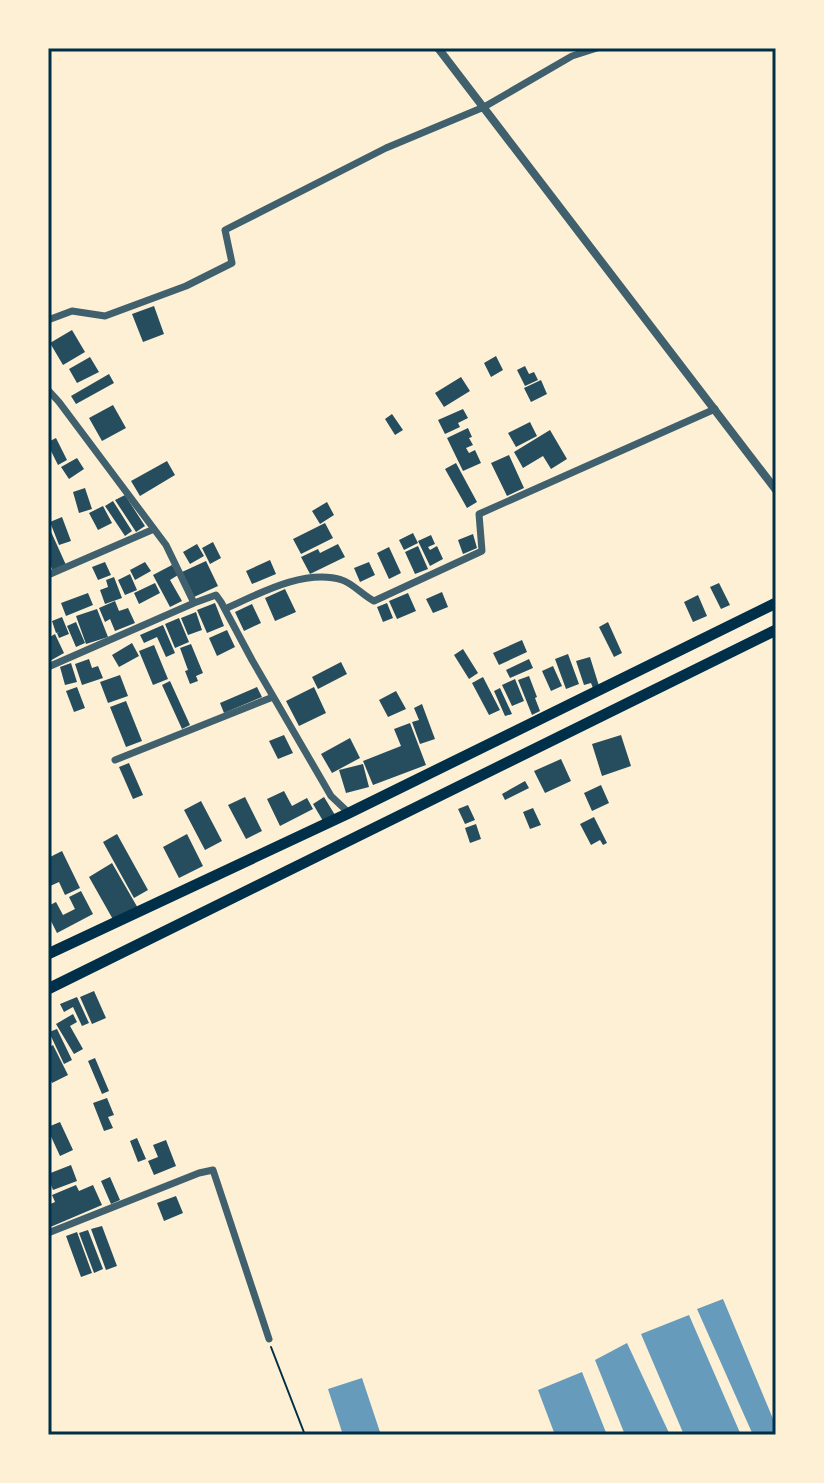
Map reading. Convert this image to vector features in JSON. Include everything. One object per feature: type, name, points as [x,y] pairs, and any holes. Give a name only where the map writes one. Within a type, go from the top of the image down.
[{"type":"highway","points":[[48,954],[349,813],[776,603]]},
{"type":"highway","points":[[48,989],[776,630]]},
{"type":"street","points":[[438,48],[776,490]]},
{"type":"street","points":[[48,320],[72,311],[105,316],[186,286],[232,263],[225,230],[386,148],[484,107],[572,56],[597,48]]},
{"type":"street","points":[[48,390],[166,545],[194,603]]},
{"type":"street","points":[[225,609],[283,584],[319,577],[344,580],[374,601],[482,551],[479,514],[715,409]]},
{"type":"street","points":[[48,575],[154,529]]},
{"type":"street","points":[[48,667],[216,595],[331,796],[349,813]]},
{"type":"street","points":[[115,760],[273,697]]},
{"type":"street","points":[[48,1233],[213,1170],[269,1339]]},
{"type":"path","points":[[269,1339],[305,1435]]},
{"type":"water","points":[[723,1299],[776,1426],[776,1435],[753,1435],[697,1309]]},
{"type":"water","points":[[689,1315],[741,1435],[684,1435],[641,1334]]},
{"type":"water","points":[[627,1343],[670,1435],[625,1435],[595,1360]]},
{"type":"water","points":[[582,1372],[607,1435],[555,1435],[538,1390]]},
{"type":"water","points":[[362,1378],[381,1435],[343,1435],[328,1389]]},
{"type":"building","points":[[154,306],[164,334],[143,342],[132,314]]},
{"type":"building","points":[[72,330],[85,352],[63,365],[50,343]]},
{"type":"building","points":[[496,356],[503,370],[491,377],[484,363]]},
{"type":"building","points":[[90,357],[99,372],[77,383],[69,369]]},
{"type":"building","points":[[525,366],[529,374],[534,372],[538,380],[525,386],[517,370]]},
{"type":"building","points":[[109,374],[114,383],[76,404],[71,396]]},
{"type":"building","points":[[461,377],[470,391],[444,407],[435,393]]},
{"type":"building","points":[[541,380],[547,394],[531,402],[524,388]]},
{"type":"building","points":[[113,405],[126,428],[102,441],[89,418]]},
{"type":"building","points":[[463,409],[468,418],[458,423],[460,427],[445,434],[438,420]]},
{"type":"building","points":[[392,414],[403,430],[395,435],[385,419]]},
{"type":"building","points":[[530,422],[537,436],[516,447],[508,433]]},
{"type":"building","points":[[468,428],[473,445],[466,448],[469,453],[475,450],[481,463],[463,471],[447,438]]},
{"type":"building","points":[[550,430],[567,459],[551,469],[543,456],[523,468],[514,452]]},
{"type":"building","points":[[56,438],[67,460],[58,465],[48,445]]},
{"type":"building","points":[[509,455],[524,488],[507,496],[491,463]]},
{"type":"building","points":[[77,458],[84,469],[69,479],[61,467]]},
{"type":"building","points":[[167,461],[175,475],[140,496],[131,481]]},
{"type":"building","points":[[456,463],[477,502],[467,508],[445,469]]},
{"type":"building","points":[[85,488],[92,509],[79,513],[73,492]]},
{"type":"building","points":[[125,495],[145,526],[136,532],[115,500]]},
{"type":"building","points":[[113,501],[132,531],[125,536],[105,506]]},
{"type":"building","points":[[327,502],[334,515],[320,524],[312,511]]},
{"type":"building","points":[[103,506],[112,523],[98,530],[89,513]]},
{"type":"building","points":[[62,517],[71,541],[59,545],[50,522]]},
{"type":"building","points":[[325,523],[333,538],[301,554],[293,539]]},
{"type":"building","points":[[48,525],[66,565],[53,571],[48,560]]},
{"type":"building","points":[[413,533],[418,543],[404,550],[399,540]]},
{"type":"building","points":[[473,534],[477,548],[463,554],[458,540]]},
{"type":"building","points":[[431,535],[435,544],[428,547],[430,550],[437,546],[443,559],[430,566],[418,541]]},
{"type":"building","points":[[213,542],[221,558],[210,564],[202,548]]},
{"type":"building","points":[[197,544],[204,556],[190,564],[183,552]]},
{"type":"building","points":[[338,544],[345,557],[310,574],[301,557],[318,549],[320,553]]},
{"type":"building","points":[[418,546],[428,569],[415,574],[405,552]]},
{"type":"building","points":[[389,547],[401,573],[389,579],[377,553]]},
{"type":"building","points":[[270,560],[276,574],[252,584],[246,571]]},
{"type":"building","points":[[206,561],[218,586],[194,597],[182,572]]},
{"type":"building","points":[[105,562],[111,575],[98,580],[92,567]]},
{"type":"building","points":[[145,562],[151,571],[135,580],[130,570]]},
{"type":"building","points":[[369,562],[375,575],[360,582],[354,568]]},
{"type":"building","points":[[172,565],[178,575],[170,580],[182,601],[170,607],[153,575]]},
{"type":"building","points":[[130,574],[137,590],[125,595],[118,580]]},
{"type":"building","points":[[114,577],[122,598],[105,604],[100,590],[108,587],[106,580]]},
{"type":"building","points":[[155,583],[160,593],[139,604],[134,593]]},
{"type":"building","points":[[719,583],[730,605],[721,609],[710,587]]},
{"type":"building","points":[[285,589],[296,612],[275,621],[265,598]]},
{"type":"building","points":[[442,592],[448,607],[433,613],[426,599]]},
{"type":"building","points":[[88,593],[93,605],[66,616],[61,603]]},
{"type":"building","points":[[408,593],[416,611],[397,619],[389,601]]},
{"type":"building","points":[[698,595],[707,616],[693,622],[684,602]]},
{"type":"building","points":[[115,601],[119,611],[128,608],[135,623],[115,631],[110,619],[105,622],[99,608]]},
{"type":"building","points":[[215,603],[224,626],[207,633],[197,610]]},
{"type":"building","points":[[387,603],[393,618],[383,622],[377,607]]},
{"type":"building","points":[[252,604],[261,623],[244,631],[235,612]]},
{"type":"building","points":[[97,609],[108,637],[86,644],[76,616]]},
{"type":"building","points":[[196,612],[202,630],[188,635],[181,618]]},
{"type":"building","points":[[62,617],[69,634],[59,638],[57,633],[60,632],[56,633],[52,621]]},
{"type":"building","points":[[179,618],[189,642],[175,648],[165,624]]},
{"type":"building","points":[[76,622],[85,643],[76,647],[67,626]]},
{"type":"building","points":[[608,622],[622,653],[614,657],[599,627]]},
{"type":"building","points":[[163,625],[175,653],[166,657],[157,637],[144,643],[140,635]]},
{"type":"building","points":[[227,630],[235,647],[217,656],[209,638]]},
{"type":"building","points":[[55,634],[64,653],[48,662],[48,638]]},
{"type":"building","points":[[522,640],[527,652],[499,665],[493,653]]},
{"type":"building","points":[[132,643],[139,656],[119,667],[112,655]]},
{"type":"building","points":[[191,644],[203,673],[196,676],[198,681],[190,684],[180,648]]},
{"type":"building","points":[[154,645],[168,679],[153,685],[139,651]]},
{"type":"building","points":[[463,649],[478,673],[469,679],[454,655]]},
{"type":"building","points":[[568,654],[579,684],[566,689],[555,659]]},
{"type":"building","points":[[590,657],[599,686],[593,688],[591,683],[584,685],[576,661]]},
{"type":"building","points":[[89,659],[92,668],[98,666],[103,678],[82,685],[75,664]]},
{"type":"building","points":[[529,659],[533,668],[510,678],[506,670]]},
{"type":"building","points":[[341,662],[347,674],[318,689],[312,677]]},
{"type":"building","points":[[71,663],[77,682],[65,685],[60,667]]},
{"type":"building","points":[[553,666],[562,686],[551,691],[542,671]]},
{"type":"building","points":[[120,675],[128,696],[108,703],[100,682]]},
{"type":"building","points":[[529,676],[540,711],[532,715],[518,680]]},
{"type":"building","points":[[483,677],[500,710],[489,715],[472,683]]},
{"type":"building","points":[[515,679],[524,701],[512,706],[502,685]]},
{"type":"building","points":[[170,681],[190,725],[182,729],[162,685]]},
{"type":"building","points":[[77,687],[85,708],[74,712],[66,691]]},
{"type":"building","points":[[257,687],[262,697],[224,713],[220,703]]},
{"type":"building","points":[[314,687],[326,713],[299,726],[286,701]]},
{"type":"building","points":[[500,688],[512,714],[505,716],[494,691]]},
{"type":"building","points":[[396,691],[406,709],[388,717],[379,700]]},
{"type":"building","points":[[126,701],[142,741],[126,747],[110,707]]},
{"type":"building","points":[[422,704],[435,739],[420,744],[412,722],[419,720],[414,708]]},
{"type":"building","points":[[410,723],[426,765],[373,785],[363,761],[401,746],[394,729]]},
{"type":"building","points":[[284,735],[293,753],[278,759],[269,741]]},
{"type":"building","points":[[621,735],[631,766],[602,776],[592,744]]},
{"type":"building","points":[[350,738],[360,758],[332,773],[321,754]]},
{"type":"building","points":[[561,759],[571,781],[545,793],[534,771]]},
{"type":"building","points":[[129,763],[143,795],[133,799],[119,767]]},
{"type":"building","points":[[363,764],[369,787],[346,793],[339,770]]},
{"type":"building","points":[[525,781],[529,788],[505,800],[502,794]]},
{"type":"building","points":[[601,785],[609,803],[592,811],[584,793]]},
{"type":"building","points":[[284,791],[292,806],[307,798],[313,809],[280,826],[267,799]]},
{"type":"building","points":[[245,797],[262,831],[246,839],[228,805]]},
{"type":"building","points":[[324,797],[335,815],[323,821],[313,804]]},
{"type":"building","points":[[201,801],[222,841],[205,850],[184,810]]},
{"type":"building","points":[[468,805],[475,820],[465,824],[458,809]]},
{"type":"building","points":[[533,808],[541,825],[530,829],[523,812]]},
{"type":"building","points":[[594,817],[607,843],[603,845],[600,840],[591,845],[580,824]]},
{"type":"building","points":[[476,824],[481,839],[470,843],[465,828]]},
{"type":"building","points":[[117,834],[148,890],[134,898],[103,842]]},
{"type":"building","points":[[187,834],[203,866],[179,878],[163,847]]},
{"type":"building","points":[[62,851],[80,888],[65,895],[59,882],[48,887],[48,858]]},
{"type":"building","points":[[112,863],[139,910],[115,923],[89,877]]},
{"type":"building","points":[[81,891],[93,914],[57,933],[48,915],[48,906],[56,902],[63,915],[75,909],[69,897]]},
{"type":"building","points":[[94,991],[106,1018],[92,1024],[80,997]]},
{"type":"building","points":[[77,997],[89,1023],[82,1026],[73,1007],[64,1012],[60,1004]]},
{"type":"building","points":[[73,1014],[77,1022],[70,1026],[83,1049],[74,1054],[56,1024]]},
{"type":"building","points":[[57,1029],[72,1060],[64,1064],[49,1032]]},
{"type":"building","points":[[53,1045],[68,1075],[52,1083],[48,1075],[48,1048]]},
{"type":"building","points":[[95,1058],[109,1091],[102,1094],[88,1061]]},
{"type":"building","points":[[107,1098],[114,1115],[108,1117],[113,1128],[104,1131],[93,1103]]},
{"type":"building","points":[[60,1122],[73,1150],[60,1156],[48,1127]]},
{"type":"building","points":[[137,1138],[146,1159],[138,1162],[130,1141]]},
{"type":"building","points":[[166,1140],[176,1166],[154,1175],[148,1161],[158,1157],[153,1145]]},
{"type":"building","points":[[71,1165],[77,1181],[53,1190],[51,1185],[48,1186],[48,1174]]},
{"type":"building","points":[[110,1177],[120,1200],[111,1204],[101,1181]]},
{"type":"building","points":[[76,1185],[79,1191],[93,1185],[102,1205],[48,1228],[48,1205],[55,1202],[52,1195]]},
{"type":"building","points":[[176,1196],[183,1213],[164,1221],[157,1203]]},
{"type":"building","points":[[102,1226],[117,1266],[106,1270],[91,1229]]},
{"type":"building","points":[[88,1230],[103,1269],[94,1273],[79,1233]]},
{"type":"building","points":[[77,1232],[92,1273],[81,1277],[66,1236]]}]
